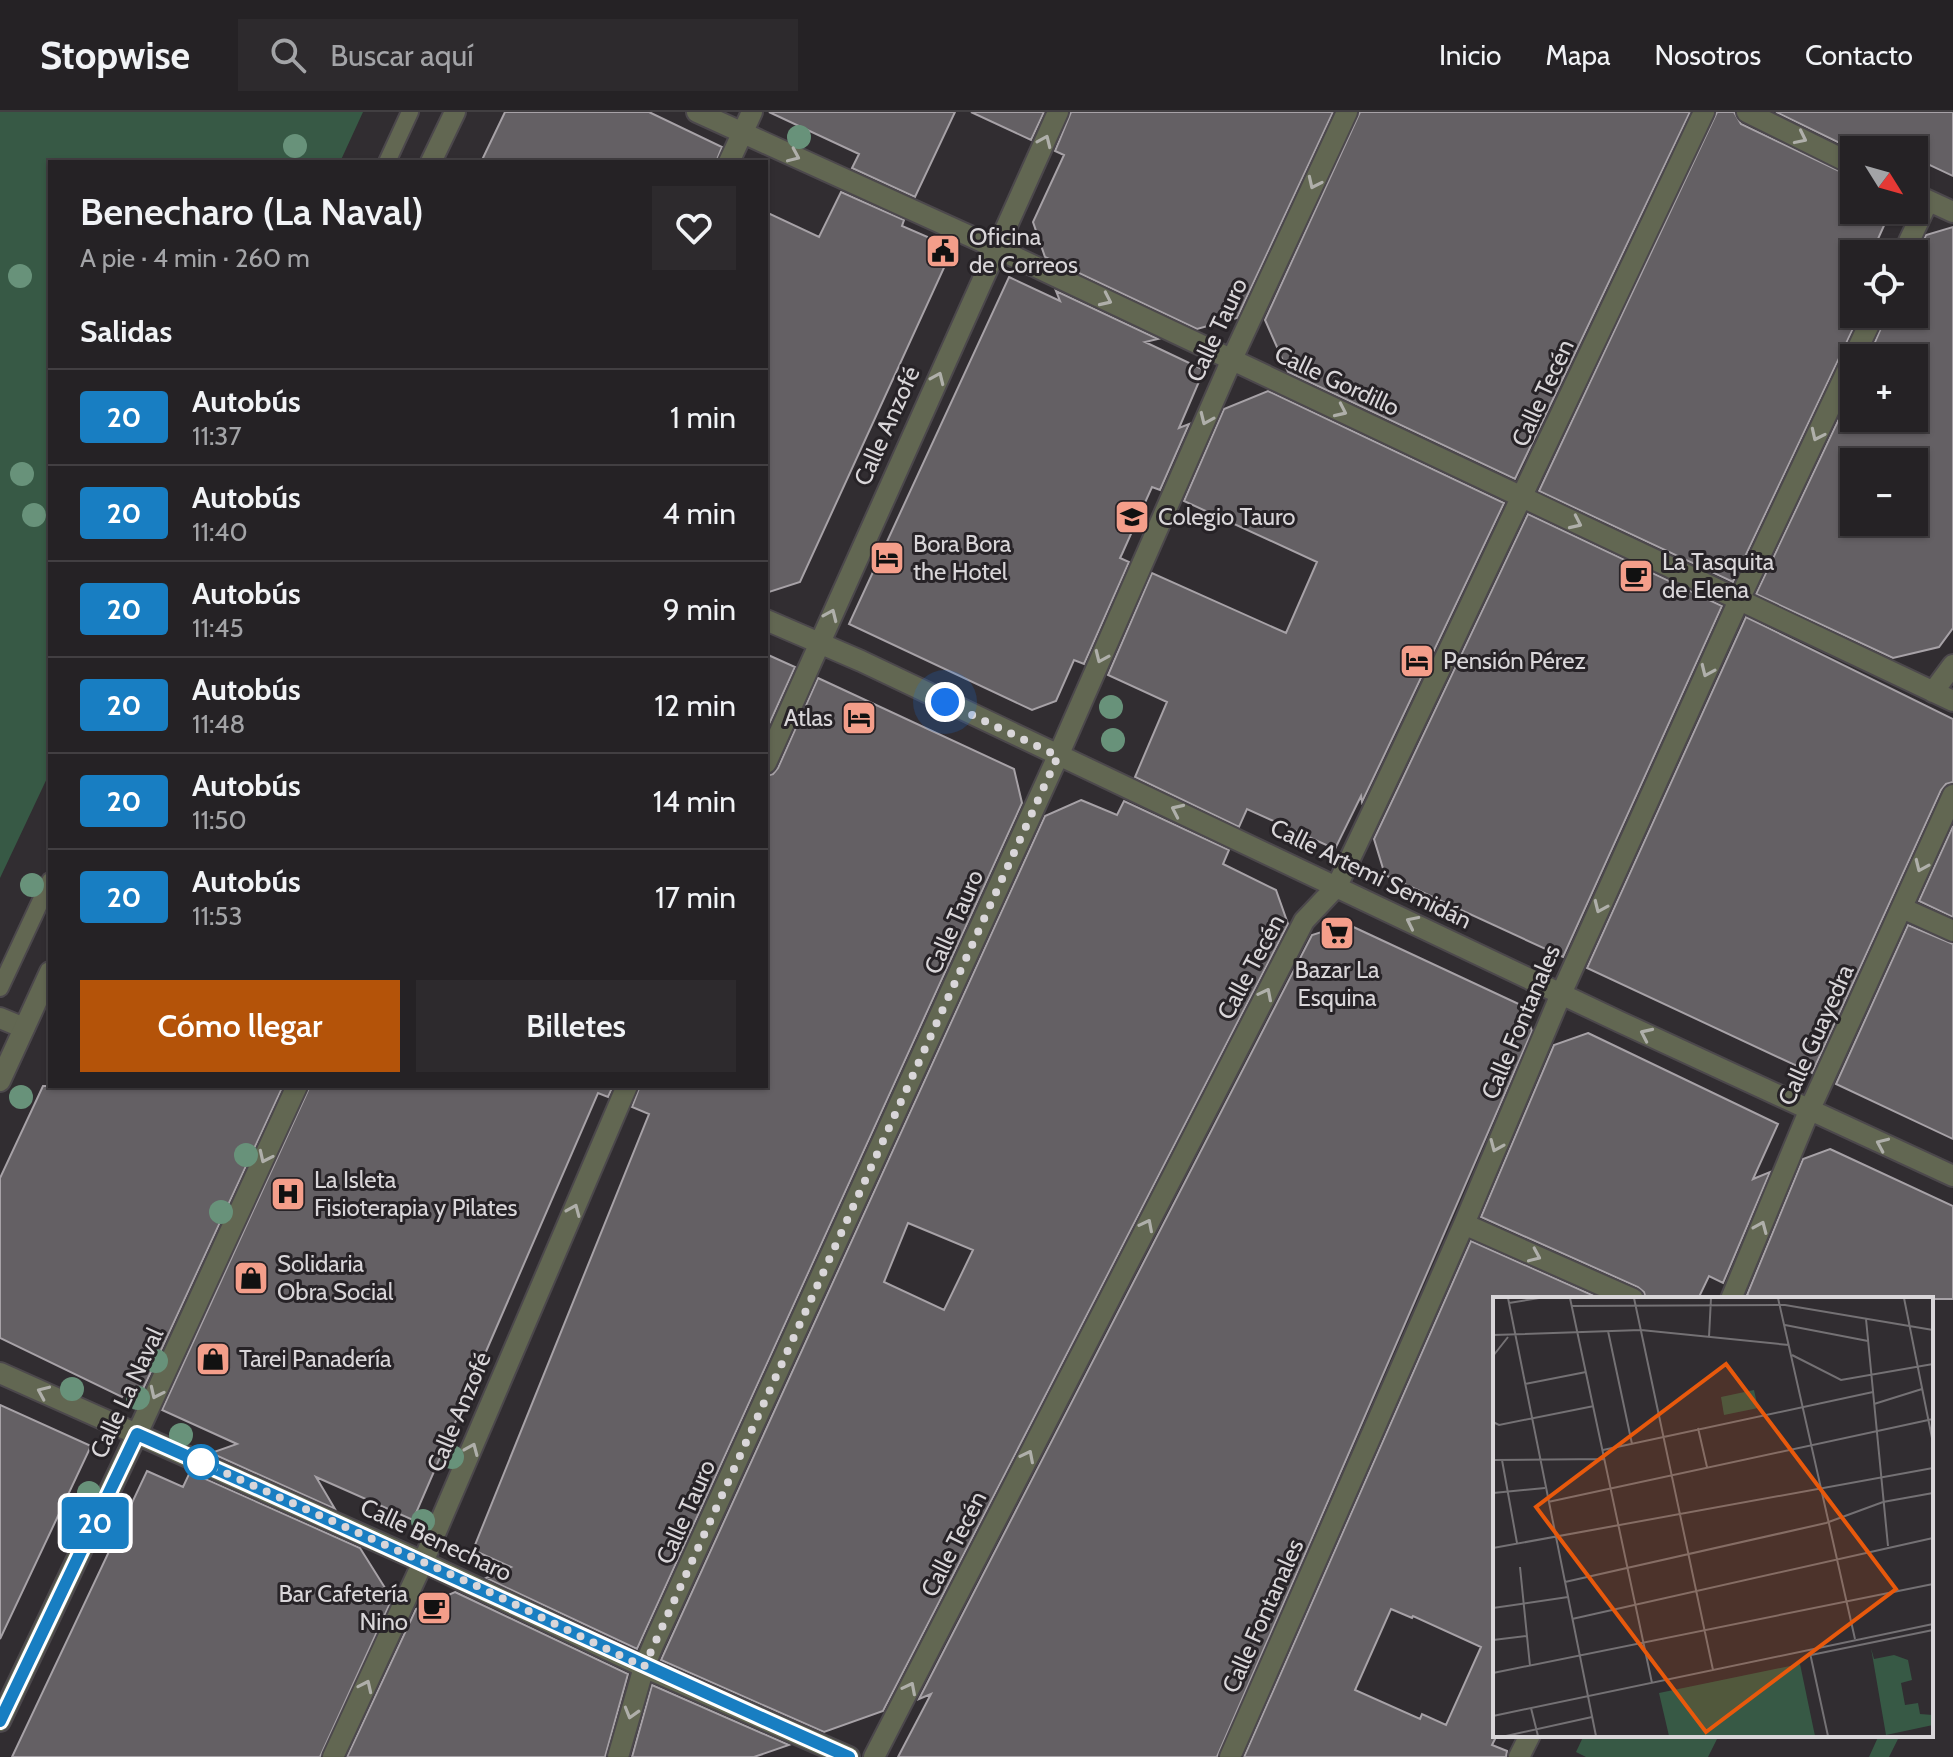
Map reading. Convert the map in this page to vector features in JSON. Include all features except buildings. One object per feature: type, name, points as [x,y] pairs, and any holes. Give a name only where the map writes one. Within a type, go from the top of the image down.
[{"type":"street","points":[[432,160],[455,112]]},
{"type":"street","name":"Calle Gordillo","points":[[697,112],[996,248],[1953,701]]},
{"type":"street","points":[[730,160],[752,112]]},
{"type":"street","name":"Calle Anzofé","points":[[768,758],[1058,112]]},
{"type":"street","name":"Calle Tauro","points":[[618,1757],[644,1667],[1058,756],[1232,359],[1347,112]]},
{"type":"street","name":"Calle Tecén","points":[[874,1757],[1304,921],[1337,886],[1704,112]]},
{"type":"street","points":[[1747,112],[1840,158]]},
{"type":"street","points":[[1928,201],[1953,212]]},
{"type":"street","name":"Calle Fontanales","points":[[1230,1757],[1464,1224],[1561,994],[1739,600],[1867,328]]},
{"type":"street","name":"Calle Artemi Semidán","points":[[768,621],[1953,1176]]},
{"type":"street","points":[[1933,692],[1953,665]]},
{"type":"street","name":"Calle Guayedra","points":[[1732,1297],[1809,1111],[1953,795]]},
{"type":"street","points":[[1902,908],[1953,931]]},
{"type":"street","points":[[0,1081],[48,976]]},
{"type":"street","points":[[0,1018],[24,1028]]},
{"type":"street","name":"Calle La Naval","points":[[0,1721],[137,1434],[296,1088]]},
{"type":"street","name":"Calle Anzofé","points":[[333,1757],[423,1562],[626,1088]]},
{"type":"street","points":[[1464,1224],[1628,1297]]},
{"type":"street","name":"Calle Benecharo","points":[[0,1373],[423,1562],[644,1667],[849,1757]]},
{"type":"street","points":[[1519,1757],[1529,1737]]},
{"type":"lane","points":[[388,160],[410,112]]},
{"type":"lane","points":[[0,988],[48,885]]},
{"type":"green space","points":[[0,112],[363,112],[341,160],[48,160],[48,776],[0,878]]},
{"type":"green space","points":[[1583,1737],[1718,1737],[1708,1757],[1586,1757],[1576,1752]]},
{"type":"green space","points":[[1878,1737],[1899,1737],[1889,1757],[1869,1757]]},
{"type":"bus line","name":"20","points":[[0,1721],[137,1434],[481,1588],[644,1667],[849,1757]]},
{"type":"place","name":"Oficina de Correos","points":[[943,251]]},
{"type":"place","name":"Colegio Tauro","points":[[1132,517]]},
{"type":"place","name":"Bora Bora the Hotel","points":[[887,558]]},
{"type":"place","name":"La Tasquita de Elena","points":[[1636,576]]},
{"type":"place","name":"Pensión Pérez","points":[[1417,661]]},
{"type":"place","name":"Atlas","points":[[859,718]]},
{"type":"place","name":"Bazar La Esquina","points":[[1337,933]]},
{"type":"place","name":"La Isleta Fisioterapia y Pilates","points":[[288,1194]]},
{"type":"place","name":"Solidaria Obra Social","points":[[251,1278]]},
{"type":"place","name":"Tarei Panadería","points":[[213,1359]]},
{"type":"place","name":"Bar Cafetería Nino","points":[[434,1608]]},
{"type":"route","points":[[201,1462],[481,1588],[644,1667],[1058,756],[945,702]]}]
